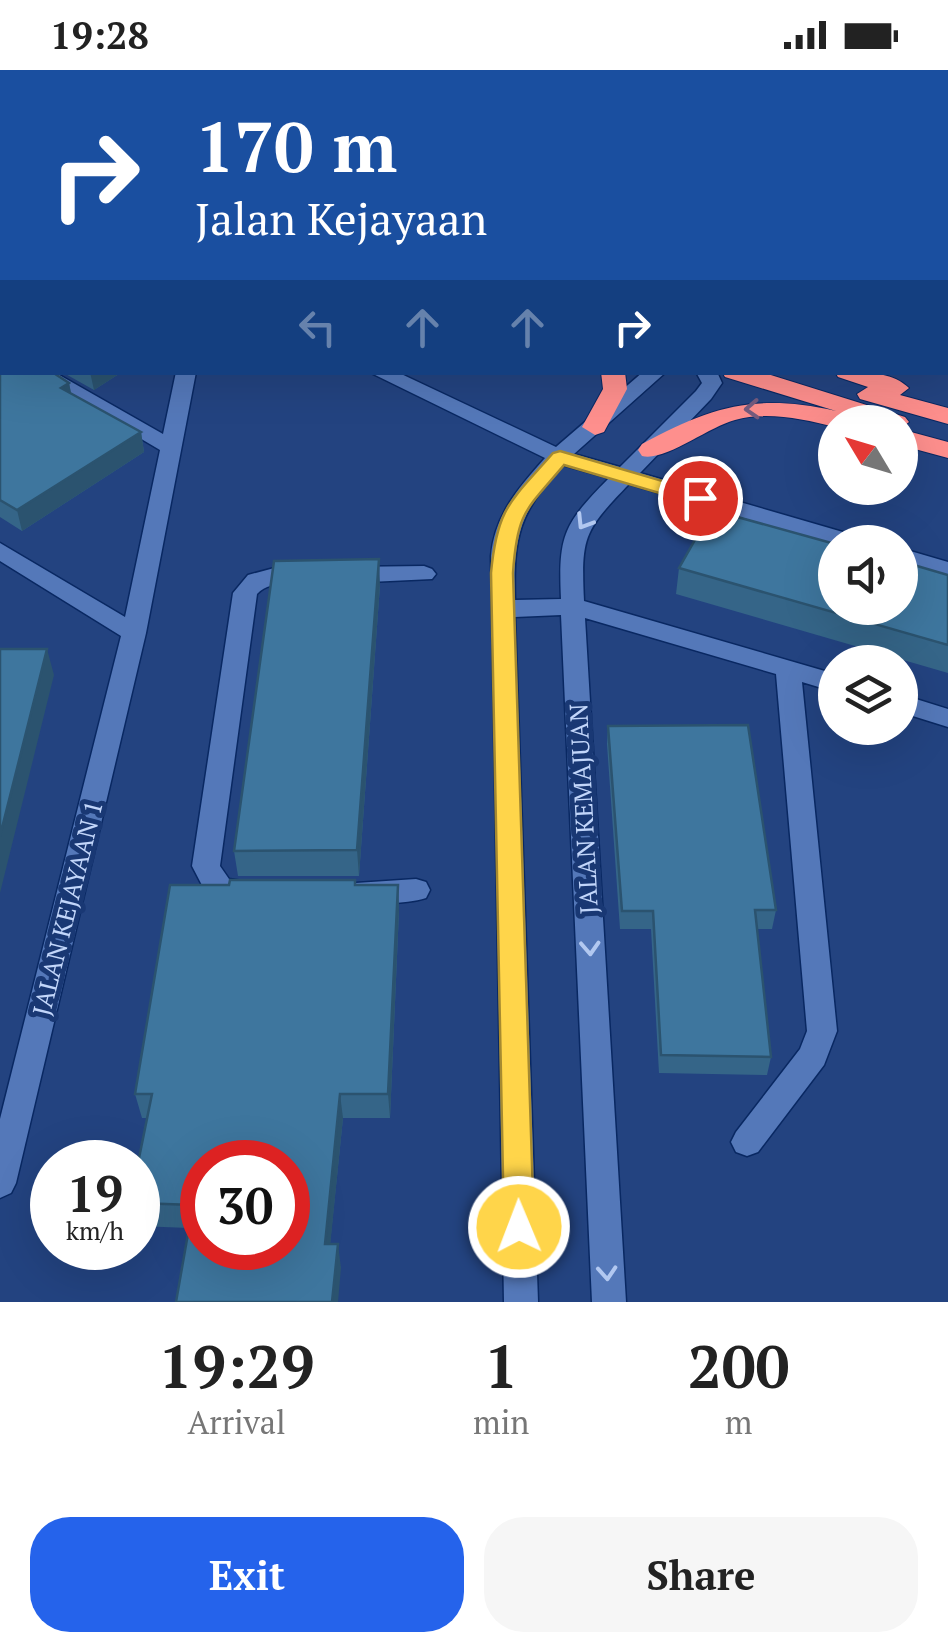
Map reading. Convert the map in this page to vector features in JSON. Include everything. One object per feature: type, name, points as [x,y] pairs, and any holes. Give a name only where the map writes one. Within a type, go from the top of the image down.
[{"type":"highway","points":[[595,427],[614,389],[614,375]]},
{"type":"highway","points":[[744,375],[840,405]]},
{"type":"highway","points":[[809,375],[948,416]]},
{"type":"highway","points":[[857,375],[948,403]]},
{"type":"highway","points":[[651,450],[696,423],[741,408],[784,409],[818,416]]},
{"type":"highway","points":[[918,428],[948,436]]},
{"type":"highway","points":[[918,442],[948,450]]},
{"type":"street","points":[[43,375],[171,447]]},
{"type":"street","name":"JALAN KEJAYAAN 1","points":[[0,1183],[134,633],[185,375]]},
{"type":"street","points":[[385,375],[560,457],[818,532]]},
{"type":"street","points":[[521,1302],[504,608],[506,530],[515,510],[560,457],[653,375]]},
{"type":"street","name":"JALAN KEMAJUAN","points":[[609,1302],[574,606],[569,572],[576,534],[587,514],[704,395],[712,383],[708,375]]},
{"type":"street","points":[[0,550],[134,633]]},
{"type":"street","points":[[918,561],[948,570]]},
{"type":"street","points":[[271,891],[222,889],[213,884],[206,866],[248,586],[275,575],[424,574]]},
{"type":"street","points":[[504,608],[574,606],[818,678]]},
{"type":"street","points":[[747,1142],[814,1056],[822,1030],[788,668]]},
{"type":"street","points":[[918,709],[948,718]]},
{"type":"street","points":[[344,891],[416,890]]},
{"type":"building","points":[[0,375],[57,375],[69,383],[61,388],[141,432],[17,510],[0,500]]},
{"type":"building","points":[[712,510],[818,539],[818,608],[679,568]]},
{"type":"building","points":[[379,559],[357,850],[234,851],[274,561]]},
{"type":"building","points":[[918,566],[948,575],[948,645],[878,625],[918,625]]},
{"type":"building","points":[[0,649],[47,649],[0,836]]},
{"type":"building","points":[[748,725],[776,910],[755,910],[771,1057],[661,1055],[653,911],[622,911],[608,726]]},
{"type":"building","points":[[230,880],[355,880],[355,885],[398,885],[388,1094],[340,1094],[325,1244],[338,1244],[332,1302],[176,1302],[182,1270],[310,1270],[310,1140],[180,1140],[180,1205],[160,1204],[160,1140],[143,1140],[152,1094],[135,1094],[170,885],[229,885]]},
{"type":"route","points":[[519,1227],[502,573],[506,530],[515,510],[560,457],[700,498]]}]
